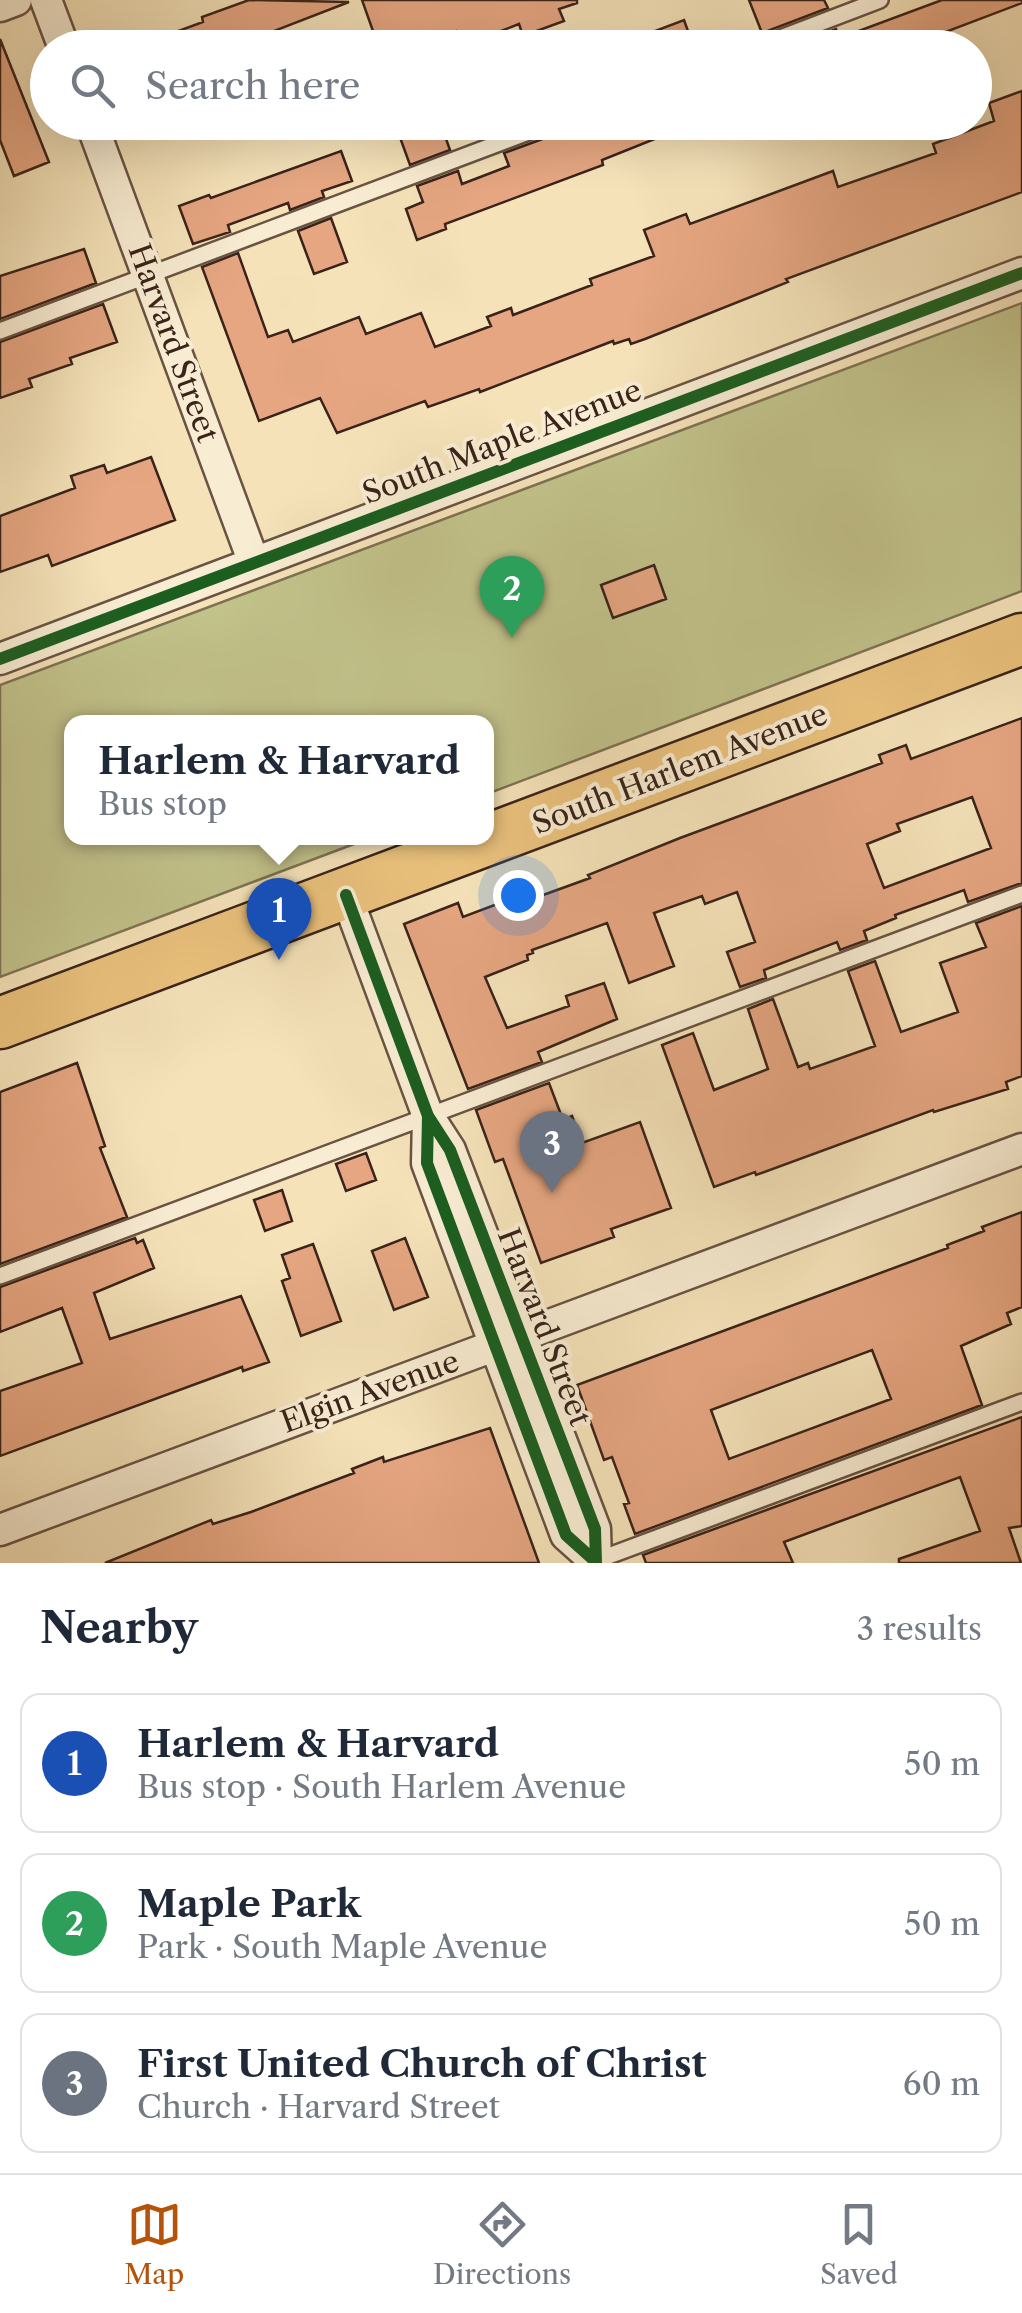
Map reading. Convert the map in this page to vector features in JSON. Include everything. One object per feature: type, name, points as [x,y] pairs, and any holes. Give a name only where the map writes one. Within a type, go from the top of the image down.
[{"type":"main road","name":"South Harlem Avenue","points":[[494,838],[1022,639]]},
{"type":"main road","name":"South Harlem Avenue","points":[[0,1024],[476,845]]},
{"type":"street","points":[[0,6],[16,0]]},
{"type":"street","points":[[46,0],[57,30]]},
{"type":"street","name":"Harvard Street","points":[[98,140],[254,563]]},
{"type":"street","name":"South Maple Avenue","points":[[0,658],[1022,273]]},
{"type":"street","name":"Harvard Street","points":[[346,894],[428,1116],[427,1163],[595,1529],[594,1562]]},
{"type":"street","name":"Elgin Avenue","points":[[0,1530],[1022,1149]]},
{"type":"lane","points":[[801,30],[880,0]]},
{"type":"lane","points":[[0,332],[507,140]]},
{"type":"lane","points":[[0,1276],[1022,894]]},
{"type":"lane","points":[[594,1562],[1022,1402]]},
{"type":"green space","points":[[1022,303],[1022,591],[494,791],[494,715],[64,715],[64,845],[351,845],[0,977],[0,685]]},
{"type":"building","points":[[249,0],[349,2],[277,30],[181,30],[203,22],[202,17]]},
{"type":"building","points":[[362,0],[577,0],[559,9],[564,21],[539,30],[521,30],[519,24],[503,30],[373,30]]},
{"type":"building","points":[[749,0],[824,0],[828,8],[770,30],[761,30]]},
{"type":"building","points":[[942,0],[1022,0],[951,30],[861,30]]},
{"type":"building","points":[[684,20],[688,30],[658,30]]},
{"type":"building","points":[[0,39],[30,114],[30,140],[40,140],[49,162],[14,176],[0,140]]},
{"type":"building","points":[[1022,91],[1022,192],[786,279],[788,282],[631,344],[629,339],[614,344],[613,341],[480,392],[479,389],[428,407],[425,401],[337,433],[320,398],[259,421],[202,267],[238,253],[268,337],[288,330],[293,342],[359,317],[366,334],[421,313],[435,347],[491,326],[487,317],[511,308],[513,315],[592,285],[590,279],[654,256],[644,230],[686,214],[690,224],[833,171],[838,187],[936,153],[933,144],[944,140],[992,140],[992,102]]},
{"type":"building","points":[[401,140],[446,140],[450,150],[410,165]]},
{"type":"building","points":[[540,140],[652,140],[602,160],[603,165],[445,224],[446,229],[417,240],[406,209],[423,202],[417,186],[458,171],[462,184],[509,166],[504,153]]},
{"type":"building","points":[[341,151],[352,181],[322,191],[324,197],[290,210],[288,203],[228,225],[230,232],[193,244],[179,206]]},
{"type":"building","points":[[331,218],[347,262],[314,274],[298,231]]},
{"type":"building","points":[[84,249],[96,283],[0,319],[0,276]]},
{"type":"building","points":[[103,304],[117,342],[70,358],[72,364],[29,379],[32,387],[0,398],[0,342]]},
{"type":"building","points":[[151,457],[175,520],[52,566],[48,555],[0,572],[0,516],[75,488],[71,476],[104,465],[107,473]]},
{"type":"building","points":[[654,565],[666,599],[613,618],[601,585]]},
{"type":"building","points":[[1022,718],[1022,883],[968,902],[964,890],[895,915],[896,918],[864,931],[867,940],[840,950],[837,942],[764,970],[766,978],[740,987],[727,952],[755,942],[737,892],[705,904],[702,896],[654,913],[674,966],[629,983],[607,923],[532,950],[528,960],[485,977],[507,1028],[569,1006],[566,996],[604,983],[617,1019],[538,1052],[542,1062],[468,1089],[404,924],[458,903],[463,917],[508,900],[510,907],[882,763],[879,755],[906,745],[911,759]],"holes":[[[972,797],[991,848],[884,888],[867,844],[900,831],[897,824]]]},
{"type":"building","points":[[1022,906],[1022,1076],[1006,1082],[1008,1089],[933,1110],[714,1187],[662,1045],[693,1033],[714,1090],[768,1069],[748,1009],[773,999],[798,1067],[808,1063],[810,1069],[875,1046],[848,971],[875,961],[901,1032],[958,1012],[940,963],[986,947],[976,923]]},
{"type":"building","points":[[77,1063],[105,1146],[100,1148],[127,1217],[0,1264],[0,1092]]},
{"type":"building","points":[[549,1083],[563,1120],[572,1116],[582,1143],[640,1122],[671,1208],[611,1229],[614,1237],[541,1263],[503,1159],[495,1162],[476,1110]]},
{"type":"building","points":[[366,1153],[376,1180],[346,1191],[336,1164]]},
{"type":"building","points":[[282,1190],[292,1221],[265,1231],[254,1200]]},
{"type":"building","points":[[1022,1212],[1022,1307],[1007,1313],[1011,1324],[961,1346],[982,1405],[635,1534],[624,1504],[629,1503],[612,1457],[604,1460],[577,1385],[948,1248],[947,1245],[984,1231],[982,1227]],"holes":[[[872,1350],[891,1399],[729,1459],[711,1410]]]},
{"type":"building","points":[[135,1238],[137,1243],[143,1240],[154,1268],[94,1293],[110,1339],[241,1296],[269,1362],[243,1371],[242,1367],[0,1456],[0,1391],[82,1363],[62,1308],[0,1332],[0,1287]]},
{"type":"building","points":[[405,1238],[428,1297],[394,1310],[372,1251]]},
{"type":"building","points":[[313,1244],[341,1321],[301,1336],[282,1281],[290,1278],[282,1255]]},
{"type":"building","points":[[1022,1417],[1022,1526],[1009,1528],[1021,1563],[899,1563],[899,1559],[980,1531],[960,1477],[784,1542],[793,1563],[646,1563],[643,1555]]},
{"type":"building","points":[[490,1428],[539,1563],[105,1563],[211,1520],[213,1524],[251,1512],[354,1473],[352,1469],[383,1457],[384,1462]]},
{"type":"cycle path","points":[[0,659],[1022,273]]},
{"type":"cycle path","points":[[346,895],[428,1116],[450,1150],[595,1529],[596,1563]]},
{"type":"cycle path","points":[[428,1116],[427,1163],[566,1535],[595,1561]]},
{"type":"place","name":"Maple Park","points":[[512,638]]},
{"type":"place","name":"Harlem & Harvard","points":[[279,960]]},
{"type":"place","name":"First United Church of Christ","points":[[552,1193]]}]
